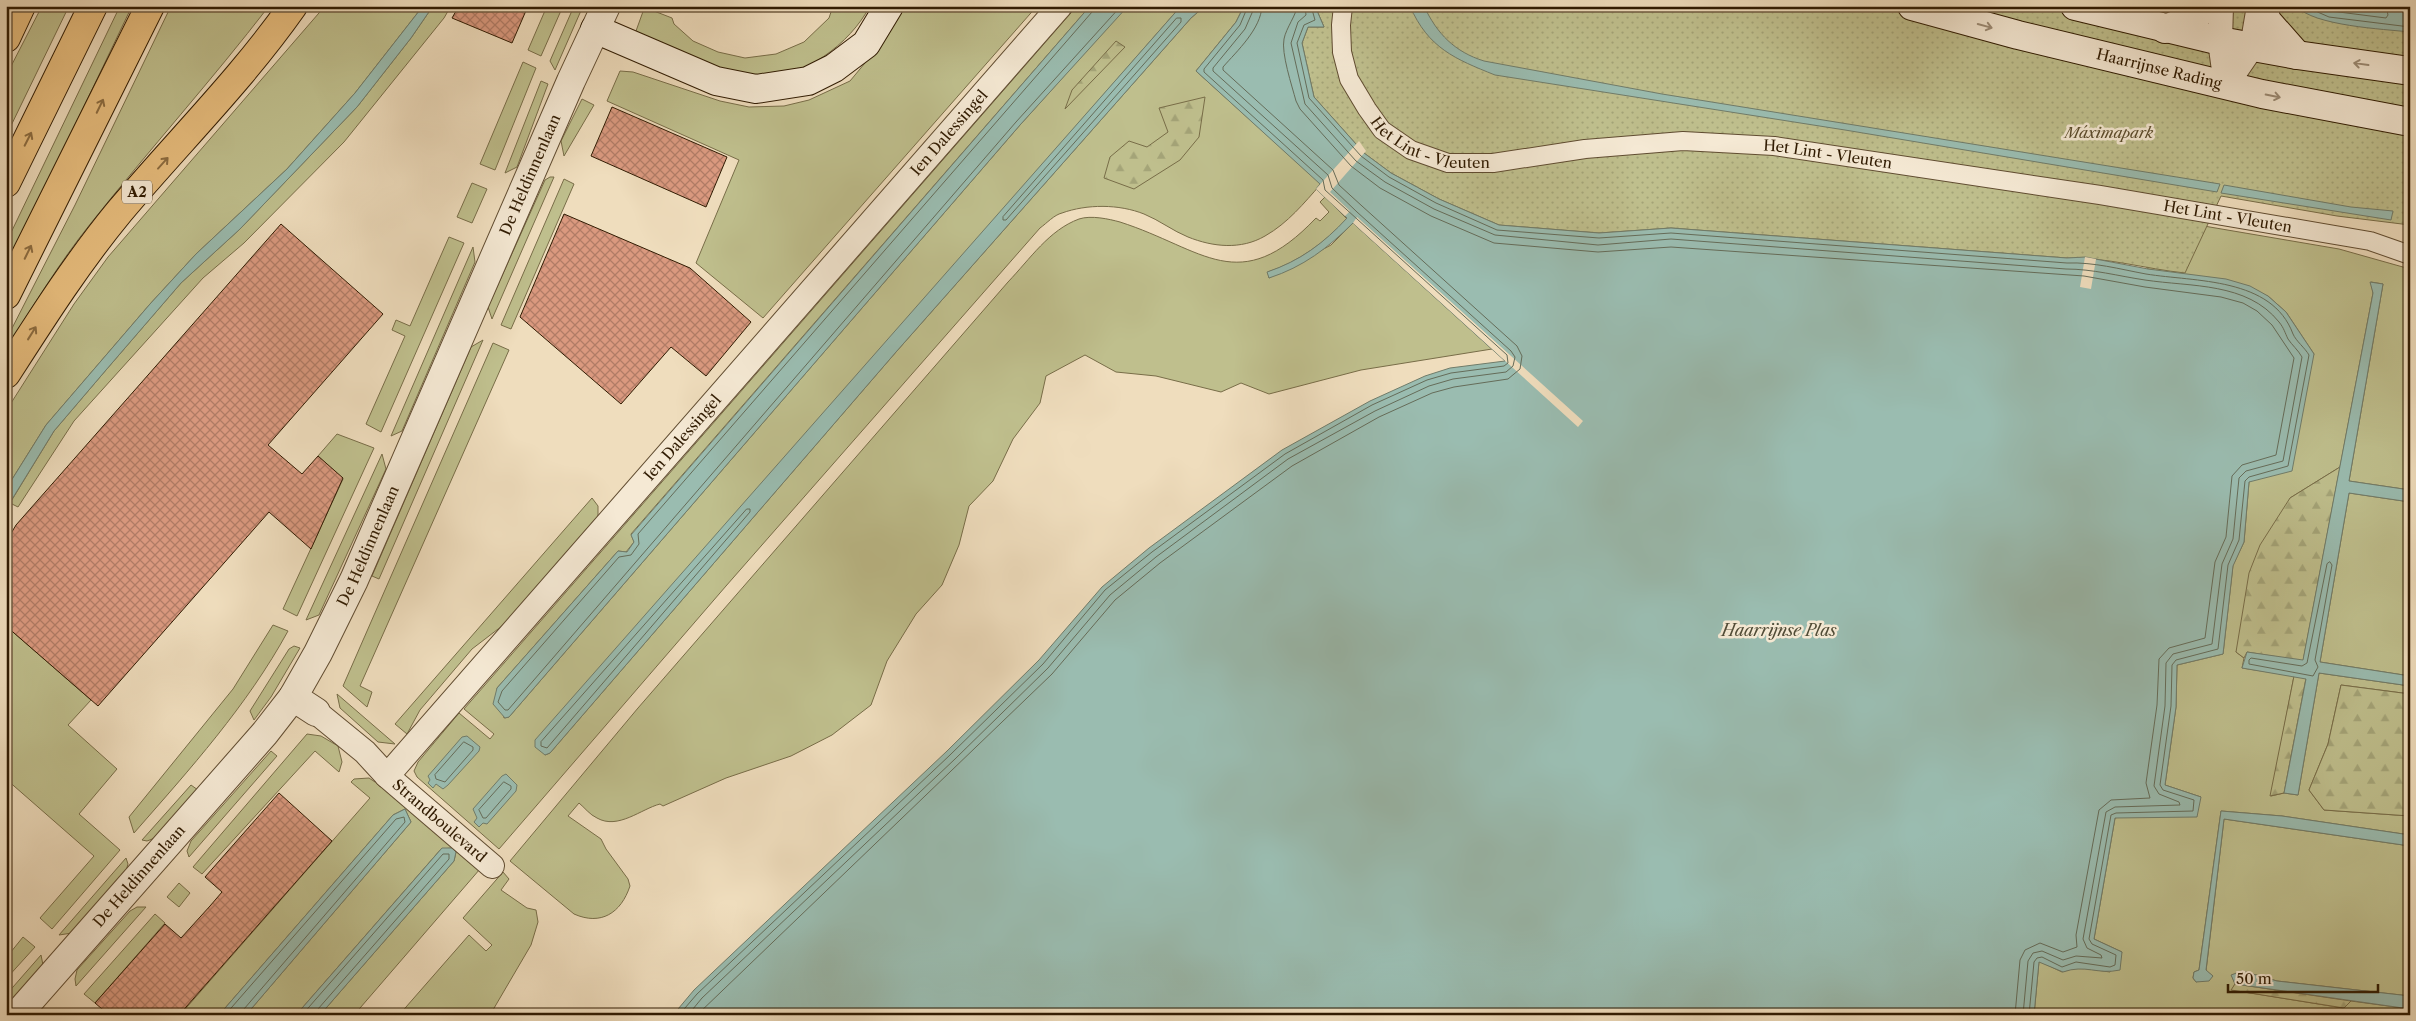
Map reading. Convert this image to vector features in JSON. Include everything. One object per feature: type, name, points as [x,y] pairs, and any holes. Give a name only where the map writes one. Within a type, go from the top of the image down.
[{"type":"highway","points":[[6,38],[21,6]]},
{"type":"highway","points":[[6,183],[93,6]]},
{"type":"highway","points":[[6,296],[150,6]]},
{"type":"highway","name":"A2","points":[[6,374],[75,268],[120,212],[209,112],[294,6]]},
{"type":"main road","points":[[601,18],[716,81],[756,89],[808,81],[834,68],[866,44],[889,6]]},
{"type":"main road","name":"Haarrijnse Rading","points":[[1912,6],[2018,35],[2226,85],[2410,122]]},
{"type":"main road","points":[[2075,6],[2220,41],[2297,55],[2410,71]]},
{"type":"main road","points":[[2165,29],[2185,22],[2209,6]]},
{"type":"main road","points":[[2260,6],[2267,21],[2297,55]]},
{"type":"main road","name":"De Heldinnenlaan","points":[[17,1015],[234,768],[293,697],[318,653],[354,580],[601,18]]},
{"type":"main road","points":[[293,697],[316,712]]},
{"type":"street","name":"Ien Dalessingel","points":[[387,776],[1060,6]]},
{"type":"street","name":"Het Lint - Vleuten","points":[[1343,6],[1341,25],[1342,52],[1349,79],[1372,116],[1382,130],[1411,150],[1448,163],[1493,163],[1585,149],[1683,141],[1774,146],[2100,195],[2360,240],[2410,255]]},
{"type":"street","points":[[2221,6],[2220,41],[2226,85]]},
{"type":"street","points":[[2226,85],[2252,47],[2260,6]]},
{"type":"street","points":[[316,712],[365,752],[387,776]]},
{"type":"street","name":"Strandboulevard","points":[[387,776],[492,866]]},
{"type":"green space","points":[[42,6],[69,6],[6,136],[6,76]]},
{"type":"green space","points":[[120,6],[132,6],[30,219],[6,263],[6,243]]},
{"type":"green space","points":[[171,6],[269,6],[79,238],[6,349],[6,340],[75,205]]},
{"type":"green space","points":[[325,6],[423,6],[355,93],[287,169],[196,254],[150,304],[46,425],[6,489],[6,411],[74,304],[108,257]]},
{"type":"green space","points":[[433,6],[451,6],[444,18],[344,142],[244,243],[203,278],[74,421],[18,507],[10,503],[54,431],[181,283],[240,229],[357,107],[411,38]]},
{"type":"green space","points":[[547,6],[563,6],[541,56],[528,50]]},
{"type":"green space","points":[[574,6],[583,6],[555,70],[550,61]]},
{"type":"green space","points":[[645,6],[656,6],[654,11],[672,18],[674,24],[693,41],[718,52],[745,58],[776,54],[804,42],[829,18],[833,6],[870,6],[850,33],[838,46],[824,56],[793,72],[776,76],[751,77],[724,70],[669,50],[649,40],[636,31]]},
{"type":"green space","points":[[901,6],[1037,6],[763,318],[696,263],[739,160],[607,101],[620,71],[633,72],[720,101],[749,107],[784,106],[809,100],[850,81],[885,39]]},
{"type":"green space","points":[[1077,6],[1090,6],[631,534],[634,542],[626,552],[618,551],[497,688],[504,718],[509,717],[1020,125],[1117,17],[1128,6],[1181,6],[789,454],[545,755],[550,753],[896,352],[1191,18],[1205,6],[1244,6],[1236,22],[1196,71],[1321,184],[1295,212],[1273,231],[1256,240],[1237,245],[1217,245],[1182,235],[1155,219],[1124,208],[1103,206],[1082,208],[1059,214],[1051,219],[1040,228],[726,586],[499,849],[417,777],[414,771],[418,762],[459,713],[490,739],[494,734],[464,709]]},
{"type":"green space","name":"Máximapark","points":[[1315,6],[2410,6],[2410,225],[2337,216],[2221,196],[2185,273],[2096,259],[1671,228],[1599,233],[1499,225],[1439,199],[1391,173],[1364,153],[1314,97],[1302,43],[1308,27],[1324,27]]},
{"type":"green space","points":[[1116,41],[1125,47],[1065,109],[1072,90]]},
{"type":"green space","points":[[523,62],[536,68],[495,170],[480,164]]},
{"type":"green space","points":[[541,81],[548,84],[517,167],[505,173]]},
{"type":"green space","points":[[1205,97],[1199,137],[1180,160],[1134,189],[1104,178],[1110,157],[1129,141],[1147,147],[1168,132],[1159,108]]},
{"type":"green space","points":[[582,99],[594,105],[564,156],[561,141]]},
{"type":"green space","points":[[554,177],[492,319],[488,307],[545,180]]},
{"type":"green space","points":[[564,179],[574,184],[511,329],[501,325]]},
{"type":"green space","points":[[472,183],[487,189],[472,223],[457,217]]},
{"type":"green space","points":[[1325,197],[1347,219],[1329,236],[1301,257],[1268,272],[1269,278],[1331,245],[1353,223],[1492,349],[1361,370],[1269,394],[1241,383],[1221,392],[1156,376],[1116,372],[1085,355],[1046,376],[1040,403],[1013,439],[993,481],[969,506],[959,545],[942,585],[916,614],[887,661],[871,705],[832,735],[791,756],[726,778],[663,806],[660,804],[613,822],[597,818],[579,803],[568,816],[601,839],[628,879],[630,886],[621,903],[609,915],[593,918],[574,914],[510,861],[638,708],[1008,282],[1058,230],[1079,219],[1089,217],[1100,218],[1120,222],[1199,254],[1221,260],[1242,262],[1265,257],[1289,243],[1316,218],[1320,221],[1329,212],[1320,202]]},
{"type":"green space","points":[[2104,209],[2339,249],[2410,269],[2410,490],[2349,481],[2383,284],[2371,282],[2373,293],[2340,467],[2290,498],[2236,652],[2244,658],[2242,668],[2294,676],[2271,796],[2284,793],[2298,795],[2319,673],[2410,686],[2410,694],[2341,685],[2328,744],[2309,790],[2324,810],[2410,816],[2410,835],[2282,816],[2221,811],[2199,970],[2194,972],[2193,978],[2196,982],[2213,976],[2206,971],[2224,819],[2410,846],[2410,996],[2277,981],[2242,971],[2232,976],[2235,984],[2232,990],[2343,1008],[2351,1001],[2410,1009],[2410,1015],[2034,1015],[2039,961],[2062,972],[2076,967],[2110,972],[2122,952],[2094,939],[2115,818],[2201,797],[2165,785],[2176,707],[2177,665],[2223,654],[2233,565],[2244,542],[2249,482],[2314,354],[2286,312],[2268,296],[2148,269]]},
{"type":"green space","points":[[449,237],[464,243],[381,432],[366,424],[405,336],[392,330],[396,320],[410,326]]},
{"type":"green space","points":[[473,247],[475,262],[402,431],[391,436]]},
{"type":"green space","points":[[483,340],[379,579],[372,576],[471,347]]},
{"type":"green space","points":[[493,343],[509,350],[360,686],[372,692],[367,707],[343,686]]},
{"type":"green space","points":[[337,434],[374,448],[297,616],[283,609],[343,479],[318,456]]},
{"type":"green space","points":[[382,454],[386,469],[319,615],[306,620]]},
{"type":"green space","points":[[2340,467],[2303,661],[2247,652],[2244,658],[2236,652],[2249,573],[2260,545],[2290,498]]},
{"type":"green space","points":[[2349,493],[2410,502],[2410,676],[2320,662]]},
{"type":"green space","points":[[592,498],[598,506],[598,516],[502,626],[472,649],[420,710],[407,734],[395,724]]},
{"type":"green space","points":[[273,625],[288,631],[255,685],[217,736],[134,833],[129,817],[233,689]]},
{"type":"green space","points":[[6,626],[91,700],[68,725],[117,769],[79,814],[120,850],[52,929],[40,918],[94,856],[6,779]]},
{"type":"green space","points":[[294,646],[300,648],[271,697],[254,720],[250,711],[289,649]]},
{"type":"green space","points":[[2294,676],[2306,678],[2284,793],[2270,796]]},
{"type":"green space","points":[[2341,685],[2410,694],[2410,816],[2324,810],[2309,790],[2328,744]]},
{"type":"green space","points":[[337,694],[395,744],[378,742],[340,708]]},
{"type":"green space","points":[[307,734],[321,736],[338,746],[342,762],[339,772],[315,751],[202,874],[193,867]]},
{"type":"green space","points":[[271,751],[277,756],[189,857],[187,851],[191,841]]},
{"type":"green space","points":[[369,778],[375,782],[377,780],[480,869],[354,1015],[320,1015],[454,861],[456,852],[452,848],[441,849],[296,1015],[246,1015],[411,822],[405,809],[393,815],[219,1015],[180,1015],[370,798],[351,782],[354,779]]},
{"type":"green space","points":[[191,785],[198,790],[155,838],[147,841],[142,840]]},
{"type":"green space","points":[[126,858],[128,864],[126,871],[72,933],[59,935]]},
{"type":"green space","points":[[503,872],[509,879],[501,890],[527,908],[536,910],[538,922],[531,945],[490,1015],[399,1015],[469,935],[486,951],[492,945],[463,918]]},
{"type":"green space","points":[[179,883],[190,893],[179,907],[167,897]]},
{"type":"green space","points":[[137,907],[146,907],[76,986],[77,970],[130,911]]},
{"type":"green space","points":[[155,914],[165,923],[95,1003],[84,994]]},
{"type":"green space","points":[[23,937],[35,947],[6,979],[6,958]]},
{"type":"green space","points":[[41,955],[43,965],[6,1009],[6,995]]},
{"type":"green space","points":[[2235,984],[2351,1001],[2344,1008],[2231,990]]},
{"type":"water","points":[[423,6],[433,6],[411,38],[357,107],[240,229],[181,283],[54,431],[6,509],[6,489],[46,425],[150,304],[196,254],[287,169],[355,93]]},
{"type":"water","points":[[1090,6],[1128,6],[1020,125],[509,717],[505,718],[493,704],[497,688],[618,551],[627,552],[634,542],[631,535]]},
{"type":"water","points":[[1181,6],[1205,6],[1191,18],[896,352],[550,753],[545,755],[535,747],[535,740]]},
{"type":"water","name":"Haarrijnse Plas","points":[[1244,6],[1315,6],[1324,27],[1308,27],[1302,43],[1314,97],[1364,153],[1391,173],[1439,199],[1499,225],[1599,233],[1671,228],[2067,258],[2085,257],[2148,269],[2226,279],[2250,286],[2268,296],[2286,312],[2314,354],[2292,471],[2249,482],[2244,542],[2233,566],[2223,654],[2177,665],[2176,707],[2165,785],[2201,797],[2197,817],[2115,818],[2094,939],[2122,952],[2120,970],[2078,969],[2063,972],[2039,962],[2034,1015],[673,1015],[694,990],[947,751],[1039,660],[1102,587],[1149,548],[1282,450],[1370,401],[1425,376],[1450,368],[1505,361],[1353,223],[1314,256],[1281,274],[1269,278],[1267,272],[1301,257],[1347,218],[1316,189],[1320,184],[1196,71],[1236,22]]},
{"type":"water","points":[[1410,6],[1424,6],[1435,25],[1448,41],[1464,53],[1484,61],[1662,94],[2220,184],[2217,192],[1845,130],[1495,75],[1455,57],[1434,42],[1417,20]]},
{"type":"water","points":[[2296,6],[2378,6],[2410,10],[2410,32],[2367,28],[2333,22],[2305,13]]},
{"type":"water","points":[[2224,185],[2351,207],[2393,211],[2391,220],[2221,193]]},
{"type":"water","points":[[2370,282],[2383,284],[2349,481],[2410,490],[2410,502],[2349,493],[2320,662],[2410,676],[2410,686],[2319,673],[2298,795],[2284,793],[2306,679],[2242,668],[2247,652],[2303,660],[2373,293]]},
{"type":"water","points":[[467,736],[480,747],[479,751],[448,785],[443,789],[436,784],[433,788],[428,783],[430,780],[428,776],[462,737]]},
{"type":"water","points":[[506,774],[517,785],[516,791],[487,824],[483,823],[479,827],[474,822],[477,818],[473,809],[502,776]]},
{"type":"water","points":[[405,809],[411,822],[246,1015],[219,1015],[393,815]]},
{"type":"water","points":[[2221,811],[2282,816],[2410,835],[2410,846],[2224,819],[2206,970],[2213,976],[2209,981],[2196,982],[2193,978],[2194,972],[2199,970]]},
{"type":"water","points":[[442,848],[452,848],[456,852],[454,861],[320,1015],[296,1015]]},
{"type":"water","points":[[2242,971],[2277,981],[2410,996],[2410,1009],[2235,984],[2231,975]]},
{"type":"pier","points":[[1359,141],[1366,151],[1330,192],[1350,211],[1345,216],[1316,189]]},
{"type":"pier","points":[[1357,217],[1583,421],[1578,427],[1353,223]]},
{"type":"pier","points":[[2085,257],[2096,259],[2091,289],[2080,287]]},
{"type":"building","points":[[459,6],[528,6],[512,43],[452,18]]},
{"type":"building","points":[[612,107],[727,157],[706,207],[591,156]]},
{"type":"building","points":[[564,214],[690,268],[751,322],[706,376],[671,347],[621,404],[520,317]]},
{"type":"building","points":[[281,224],[383,314],[268,445],[302,474],[318,456],[343,478],[311,549],[269,512],[98,706],[6,626],[6,542],[16,525]]},
{"type":"building","points":[[279,793],[332,841],[179,1015],[109,1015],[95,1003],[165,924],[181,938],[210,906],[222,892],[205,877]]}]
